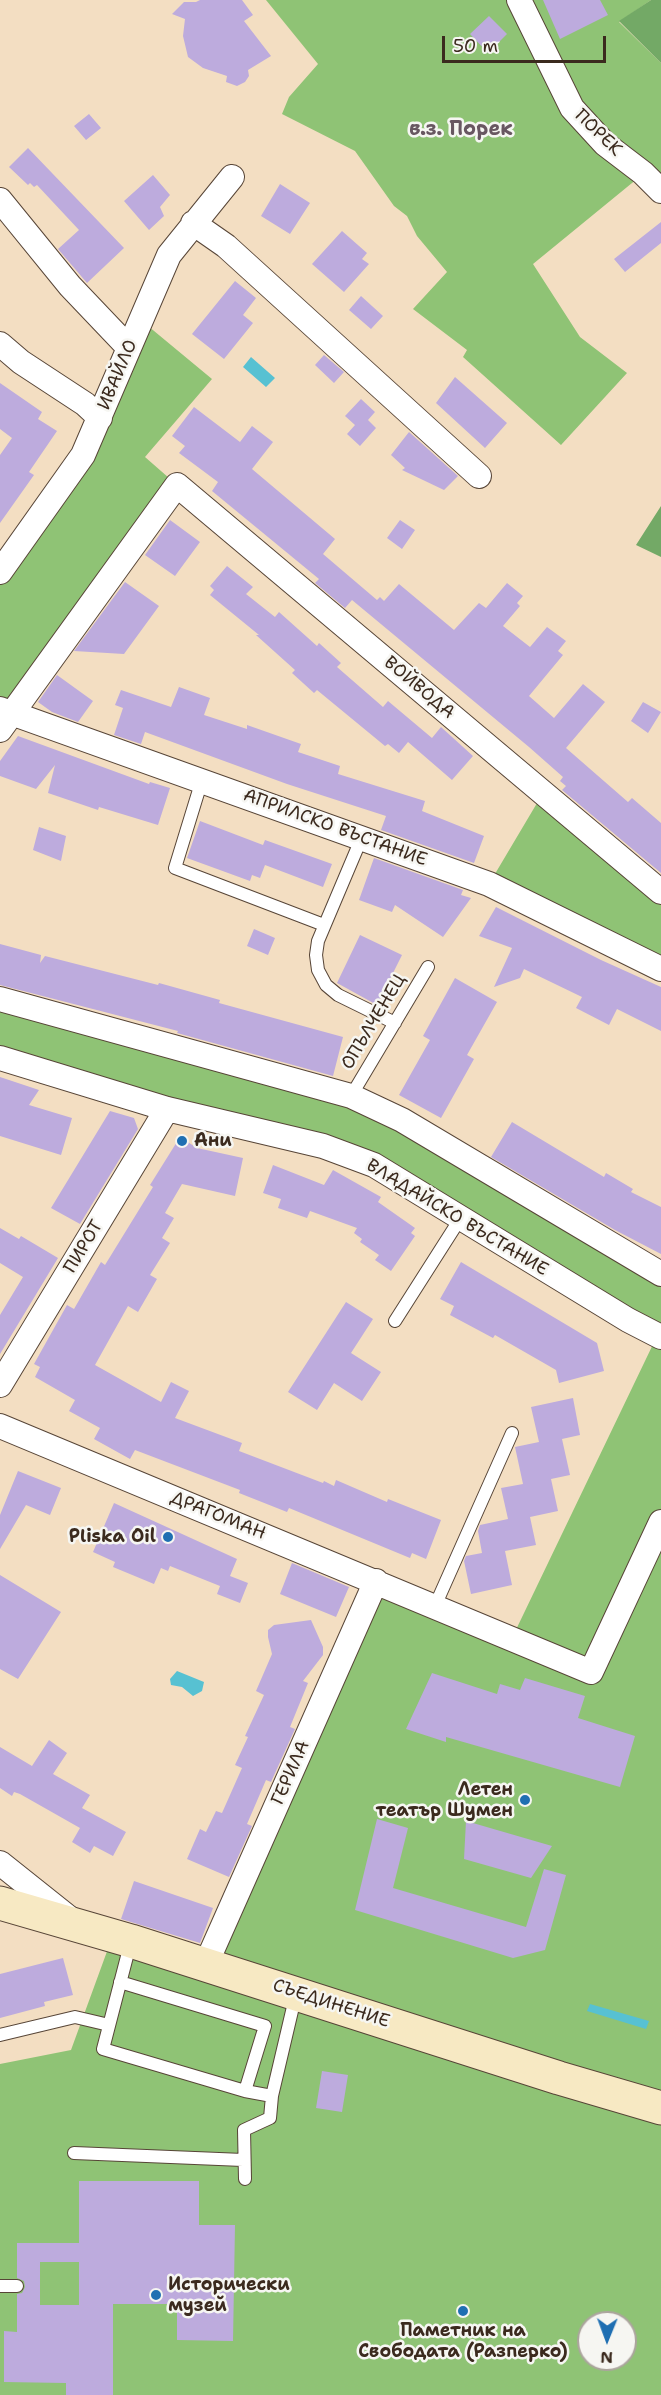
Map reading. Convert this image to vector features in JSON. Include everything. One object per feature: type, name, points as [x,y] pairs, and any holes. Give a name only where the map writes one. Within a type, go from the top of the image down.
[{"type":"street","name":"ПОРЕК","points":[[519,0],[572,108],[605,144],[643,173],[661,191]]},
{"type":"street","name":"ИВАЙЛО","points":[[0,572],[83,455],[169,255],[232,177]]},
{"type":"street","points":[[0,200],[70,286],[129,348]]},
{"type":"street","points":[[193,223],[226,246],[478,476]]},
{"type":"street","points":[[0,344],[21,362],[85,404],[100,418]]},
{"type":"street","name":"ВОЙВОДА","points":[[4,717],[177,484],[661,892]]},
{"type":"street","name":"АПРИЛСКО ВЪСТАНИЕ","points":[[4,717],[202,780],[489,884],[661,969]]},
{"type":"street","points":[[0,999],[351,1096],[402,1120],[661,1274]]},
{"type":"street","name":"ВЛАДАЙСКО ВЪСТАНИЕ","points":[[0,1058],[167,1109],[324,1146],[374,1165],[628,1320],[661,1337]]},
{"type":"street","name":"ПИРОТ","points":[[0,1384],[167,1109]]},
{"type":"street","name":"ДРАГОМАН","points":[[0,1426],[591,1672],[661,1522]]},
{"type":"street","name":"ГЕРИЛА","points":[[206,1964],[376,1581]]},
{"type":"street","points":[[0,1863],[78,1925]]},
{"type":"street","name":"СЪЕДИНЕНИЕ","points":[[0,1903],[206,1964],[559,2078],[661,2108]]},
{"type":"street","points":[[0,1916],[36,1913]]},
{"type":"lane","points":[[202,780],[175,868],[324,925]]},
{"type":"lane","points":[[362,837],[318,941],[316,955],[318,970],[326,985],[338,995],[395,1023]]},
{"type":"lane","name":"ОПЪЛЧЕНЕЦ","points":[[351,1096],[428,967]]},
{"type":"lane","points":[[395,1321],[460,1219]]},
{"type":"lane","points":[[435,1606],[512,1433]]},
{"type":"lane","points":[[131,1941],[103,2049],[245,2091],[272,2096]]},
{"type":"lane","points":[[120,1982],[265,2026],[245,2091]]},
{"type":"lane","points":[[245,2179],[244,2130],[270,2118],[272,2096],[296,1993]]},
{"type":"lane","points":[[0,2035],[75,2017],[109,2025]]},
{"type":"lane","points":[[74,2153],[243,2160]]},
{"type":"lane","points":[[0,2286],[17,2286]]},
{"type":"green space","points":[[266,0],[651,0],[619,22],[661,63],[661,191],[643,174],[533,264],[580,337],[627,373],[561,445],[463,357],[467,350],[413,309],[447,272],[417,236],[407,216],[394,206],[355,151],[282,114],[289,97],[318,64]]},
{"type":"green space","points":[[651,0],[661,0],[661,63],[619,21]]},
{"type":"green space","points":[[142,321],[212,379],[145,457],[177,485],[0,729],[0,572],[83,455]]},
{"type":"green space","points":[[661,506],[661,557],[636,545]]},
{"type":"green space","points":[[543,793],[661,892],[661,969],[489,884]]},
{"type":"green space","points":[[0,999],[336,1091],[661,1274],[661,2395],[0,2395],[0,2064],[71,2050],[113,1935],[206,1964],[376,1581],[512,1638],[657,1336],[374,1165],[0,1058]]},
{"type":"water","points":[[251,357],[275,378],[266,387],[243,367]]},
{"type":"water","points":[[177,1671],[204,1682],[202,1691],[193,1696],[182,1687],[171,1685],[170,1679]]},
{"type":"water","points":[[590,2004],[649,2021],[646,2029],[587,2011]]},
{"type":"building","points":[[242,0],[253,15],[244,21],[271,56],[248,70],[249,76],[245,82],[237,86],[226,82],[227,76],[203,68],[188,57],[183,36],[185,19],[172,14],[184,2]]},
{"type":"building","points":[[543,0],[600,0],[608,15],[560,39]]},
{"type":"building","points":[[489,16],[507,34],[488,53],[470,34]]},
{"type":"building","points":[[89,114],[101,128],[86,140],[74,126]]},
{"type":"building","points":[[28,148],[124,248],[87,283],[58,249],[79,230],[37,185],[34,187],[30,183],[28,185],[9,167]]},
{"type":"building","points":[[153,175],[170,195],[160,207],[164,216],[149,230],[124,201]]},
{"type":"building","points":[[280,184],[310,203],[290,234],[261,216]]},
{"type":"building","points":[[661,222],[661,243],[625,272],[614,259]]},
{"type":"building","points":[[342,231],[367,253],[362,259],[369,264],[344,292],[312,264]]},
{"type":"building","points":[[235,281],[256,298],[243,315],[253,323],[224,359],[192,334]]},
{"type":"building","points":[[361,296],[383,316],[371,329],[349,310]]},
{"type":"building","points":[[324,355],[344,372],[334,383],[315,365]]},
{"type":"building","points":[[455,377],[507,423],[485,448],[436,403]]},
{"type":"building","points":[[0,383],[42,412],[38,419],[57,431],[29,472],[34,475],[0,523],[0,455],[12,438],[0,429]]},
{"type":"building","points":[[361,399],[375,412],[368,420],[376,428],[360,446],[347,434],[355,425],[345,416]]},
{"type":"building","points":[[194,407],[240,442],[252,426],[273,442],[252,469],[335,539],[323,554],[377,600],[380,597],[384,601],[399,584],[454,630],[479,603],[486,608],[507,583],[523,596],[517,603],[520,606],[503,626],[530,647],[547,627],[566,641],[558,651],[563,655],[529,696],[554,718],[583,684],[605,702],[566,748],[628,802],[632,798],[661,823],[661,873],[562,790],[566,786],[560,781],[563,777],[529,747],[352,600],[345,608],[315,583],[319,579],[212,491],[218,482],[179,453],[185,446],[172,436]]},
{"type":"building","points":[[409,432],[458,476],[444,490],[402,470],[405,468],[391,455]]},
{"type":"building","points":[[170,520],[200,542],[175,576],[145,555]]},
{"type":"building","points":[[400,520],[415,530],[402,549],[387,538]]},
{"type":"building","points":[[227,566],[253,587],[246,594],[275,617],[279,612],[317,646],[319,643],[341,663],[337,667],[383,707],[388,701],[432,738],[441,727],[473,756],[452,780],[408,742],[399,753],[388,744],[385,746],[317,690],[314,693],[292,673],[295,670],[256,635],[259,635],[210,595],[214,590],[210,586]]},
{"type":"building","points":[[125,582],[159,606],[124,654],[74,651]]},
{"type":"building","points":[[57,675],[93,701],[78,722],[52,712],[38,702]]},
{"type":"building","points":[[179,687],[210,698],[204,715],[247,729],[247,725],[301,744],[298,752],[340,766],[338,774],[425,801],[422,811],[484,836],[474,863],[381,830],[386,816],[287,784],[145,732],[141,744],[114,735],[123,708],[115,705],[121,690],[171,707]]},
{"type":"building","points":[[643,702],[661,712],[648,733],[631,721]]},
{"type":"building","points":[[18,736],[149,784],[150,782],[170,788],[158,825],[99,807],[98,810],[48,793],[55,765],[36,789],[0,776],[0,761]]},
{"type":"building","points":[[200,821],[263,845],[265,840],[332,864],[323,887],[265,865],[260,878],[252,875],[250,881],[187,858]]},
{"type":"building","points":[[39,827],[66,836],[61,861],[33,850]]},
{"type":"building","points":[[374,858],[463,890],[461,895],[471,898],[443,937],[395,905],[392,912],[359,900]]},
{"type":"building","points":[[496,907],[601,960],[661,987],[661,1031],[617,1009],[609,1025],[576,1008],[582,997],[524,969],[520,978],[494,987],[512,948],[479,936]]},
{"type":"building","points":[[254,929],[275,938],[268,955],[247,946]]},
{"type":"building","points":[[360,935],[402,955],[377,1005],[337,983]]},
{"type":"building","points":[[0,944],[41,955],[40,963],[45,956],[158,985],[159,983],[220,1000],[219,1003],[343,1037],[333,1076],[177,1033],[178,1031],[0,985]]},
{"type":"building","points":[[455,978],[497,1002],[467,1055],[474,1059],[441,1118],[399,1095],[430,1040],[423,1036]]},
{"type":"building","points":[[0,1077],[39,1090],[29,1105],[72,1118],[61,1155],[0,1136]]},
{"type":"building","points":[[110,1111],[134,1118],[138,1129],[80,1224],[51,1208]]},
{"type":"building","points":[[512,1122],[604,1177],[606,1173],[633,1189],[631,1192],[661,1207],[661,1254],[615,1230],[491,1157]]},
{"type":"building","points":[[180,1137],[197,1148],[243,1158],[235,1196],[182,1184],[165,1213],[174,1218],[162,1238],[170,1243],[150,1275],[157,1279],[138,1312],[128,1306],[95,1365],[161,1402],[171,1382],[189,1391],[175,1418],[242,1443],[239,1451],[323,1483],[324,1481],[334,1486],[336,1480],[387,1502],[388,1499],[441,1520],[426,1559],[412,1553],[410,1558],[289,1508],[287,1512],[239,1493],[240,1490],[135,1450],[130,1459],[94,1439],[100,1428],[69,1411],[75,1400],[35,1377],[40,1367],[34,1364],[67,1305],[74,1309],[101,1262],[105,1265],[153,1187],[150,1185]]},
{"type":"building","points":[[273,1165],[324,1185],[333,1170],[381,1197],[378,1202],[415,1228],[411,1233],[415,1236],[391,1271],[375,1260],[379,1255],[360,1242],[362,1239],[354,1233],[357,1228],[310,1211],[307,1218],[278,1208],[281,1199],[263,1193]]},
{"type":"building","points":[[0,1228],[19,1239],[21,1236],[58,1258],[0,1354],[0,1315],[23,1277],[0,1263]]},
{"type":"building","points":[[461,1262],[597,1343],[604,1371],[559,1383],[556,1370],[495,1335],[493,1338],[450,1315],[454,1306],[440,1299]]},
{"type":"building","points":[[346,1302],[373,1319],[351,1353],[381,1372],[362,1401],[334,1383],[317,1410],[288,1392]]},
{"type":"building","points":[[573,1398],[580,1435],[562,1439],[570,1475],[551,1479],[558,1511],[530,1517],[536,1545],[505,1551],[512,1585],[471,1594],[464,1561],[466,1556],[482,1553],[478,1531],[480,1525],[508,1519],[501,1488],[523,1484],[515,1447],[539,1442],[531,1407]]},
{"type":"building","points":[[18,1471],[61,1488],[50,1515],[26,1505],[0,1549],[0,1515]]},
{"type":"building","points":[[114,1503],[237,1559],[230,1576],[248,1583],[240,1603],[217,1594],[220,1586],[170,1566],[168,1571],[161,1568],[154,1584],[113,1567],[115,1562],[93,1552]]},
{"type":"building","points":[[292,1563],[349,1587],[336,1617],[280,1594]]},
{"type":"building","points":[[0,1575],[61,1612],[18,1679],[0,1669]]},
{"type":"building","points":[[311,1620],[323,1647],[323,1655],[303,1681],[308,1683],[290,1727],[295,1729],[271,1782],[266,1780],[247,1824],[252,1826],[229,1877],[187,1859],[200,1829],[206,1832],[216,1811],[222,1813],[242,1768],[235,1765],[248,1737],[245,1736],[264,1695],[256,1691],[272,1654],[268,1630],[274,1625]]},
{"type":"building","points":[[432,1673],[497,1694],[500,1684],[520,1690],[525,1678],[585,1696],[578,1718],[635,1736],[620,1787],[446,1737],[446,1742],[406,1729]]},
{"type":"building","points":[[49,1740],[67,1753],[53,1774],[90,1795],[82,1808],[126,1832],[113,1856],[94,1846],[90,1853],[72,1842],[80,1828],[20,1794],[14,1792],[12,1796],[0,1788],[0,1747],[32,1766]]},
{"type":"building","points":[[377,1819],[408,1828],[393,1888],[526,1927],[544,1869],[566,1875],[545,1950],[513,1958],[355,1910]]},
{"type":"building","points":[[466,1821],[552,1846],[531,1878],[464,1859]]},
{"type":"building","points":[[134,1881],[213,1908],[200,1943],[121,1919]]},
{"type":"building","points":[[63,1958],[73,1995],[44,2002],[45,2006],[0,2018],[0,1974]]},
{"type":"building","points":[[322,2071],[348,2075],[342,2112],[316,2108]]},
{"type":"building","name":"Исторически музей","points":[[79,2181],[199,2181],[199,2225],[235,2225],[233,2341],[177,2340],[177,2304],[113,2304],[113,2395],[66,2395],[66,2383],[4,2382],[4,2331],[17,2332],[17,2294],[22,2293],[25,2287],[24,2281],[17,2278],[17,2243],[79,2243]],"holes":[[[40,2262],[79,2262],[79,2305],[40,2305]]]},
{"type":"place","name":"Ани","points":[[182,1141]]},
{"type":"place","name":"Pliska Oil","points":[[168,1537]]},
{"type":"place","name":"Летен театър Шумен","points":[[525,1800]]},
{"type":"place","name":"Исторически музей","points":[[156,2295]]},
{"type":"place","name":"Паметник на Свободата (Разперко)","points":[[463,2311]]},
{"type":"district","name":"в.з. Порек","points":[[461,130]]}]
